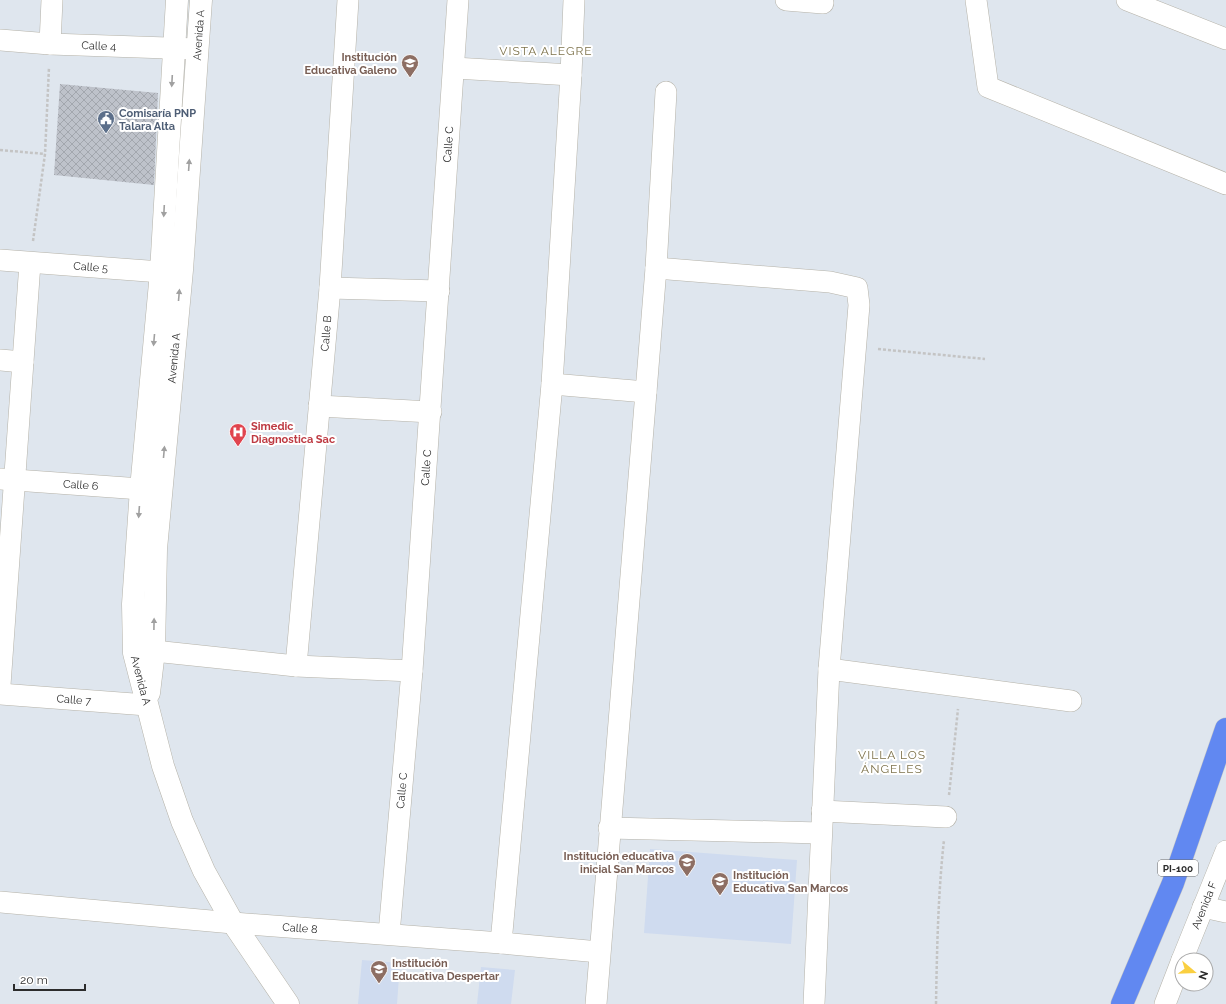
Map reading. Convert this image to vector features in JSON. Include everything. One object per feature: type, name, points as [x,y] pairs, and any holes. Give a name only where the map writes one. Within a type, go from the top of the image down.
[{"type":"main road","name":"PI-100","points":[[1122,1004],[1173,883],[1226,729]]},
{"type":"street","points":[[50,44],[52,0]]},
{"type":"street","name":"Avenida A","points":[[171,271],[173,49],[177,0]]},
{"type":"street","name":"Avenida A","points":[[147,704],[134,653],[133,604],[151,487],[171,271],[198,49],[201,0]]},
{"type":"street","name":"Calle B","points":[[296,666],[330,288],[348,0]]},
{"type":"street","name":"Calle C","points":[[389,934],[412,671],[431,412],[458,0]]},
{"type":"street","points":[[501,943],[552,384],[571,75],[574,0]]},
{"type":"street","points":[[786,0],[823,3]]},
{"type":"street","points":[[976,0],[988,87],[1226,184]]},
{"type":"street","points":[[1127,0],[1226,39]]},
{"type":"street","name":"Calle 4","points":[[0,40],[50,44],[198,49]]},
{"type":"street","points":[[454,68],[571,75]]},
{"type":"street","points":[[596,1004],[609,828],[656,268],[666,92]]},
{"type":"street","name":"Calle 5","points":[[0,260],[171,271]]},
{"type":"street","points":[[0,685],[7,479],[23,362],[30,263]]},
{"type":"street","points":[[656,268],[830,282],[857,288],[859,305],[856,347],[829,669],[814,1004]]},
{"type":"street","points":[[330,288],[439,291]]},
{"type":"street","points":[[0,360],[23,362]]},
{"type":"street","points":[[552,384],[646,392]]},
{"type":"street","points":[[319,406],[431,412]]},
{"type":"street","name":"Calle 6","points":[[7,479],[151,487]]},
{"type":"street","name":"Avenida A","points":[[147,704],[154,651],[156,550],[151,487]]},
{"type":"street","points":[[154,651],[296,666],[412,671]]},
{"type":"street","points":[[829,669],[1071,701]]},
{"type":"street","name":"Calle 7","points":[[0,694],[147,704]]},
{"type":"street","points":[[147,704],[163,766],[182,821],[204,871],[233,923],[288,1004]]},
{"type":"street","points":[[822,811],[946,817]]},
{"type":"street","points":[[609,828],[821,833]]},
{"type":"street","name":"Avenida F","points":[[1185,952],[1226,851]]},
{"type":"street","name":"Calle 8","points":[[0,902],[233,923],[389,934],[599,952]]},
{"type":"street","points":[[1203,907],[1226,912]]},
{"type":"street","name":"Avenida F","points":[[1165,1004],[1174,981]]},
{"type":"path","points":[[30,263],[45,154],[46,96],[50,44]]},
{"type":"path","points":[[0,150],[45,154]]},
{"type":"path","points":[[856,347],[985,359]]},
{"type":"path","points":[[936,1004],[936,951],[941,871],[961,686]]},
{"type":"shaded area","name":"Institución Educativa San Marcos","points":[[650,849],[797,860],[791,944],[644,933]]},
{"type":"shaded area","name":"Institución Educativa Despertar","points":[[362,960],[400,963],[397,1004],[358,1004]]},
{"type":"shaded area","points":[[481,967],[515,970],[511,1004],[477,1004]]},
{"type":"building","name":"Comisaría PNP Talara Alta","points":[[60,84],[158,93],[154,185],[54,175]]},
{"type":"place","name":"Institución Educativa Galeno","points":[[410,78]]},
{"type":"place","name":"Comisaría PNP Talara Alta","points":[[106,134]]},
{"type":"place","name":"Simedic Diagnostica Sac","points":[[238,447]]},
{"type":"place","name":"Institución educativa inicial San Marcos","points":[[687,877]]},
{"type":"place","name":"Institución Educativa San Marcos","points":[[720,896]]},
{"type":"place","name":"Institución Educativa Despertar","points":[[379,984]]},
{"type":"district","name":"VISTA ALEGRE","points":[[546,51]]},
{"type":"district","name":"VILLA LOS ÁNGELES","points":[[892,762]]}]
